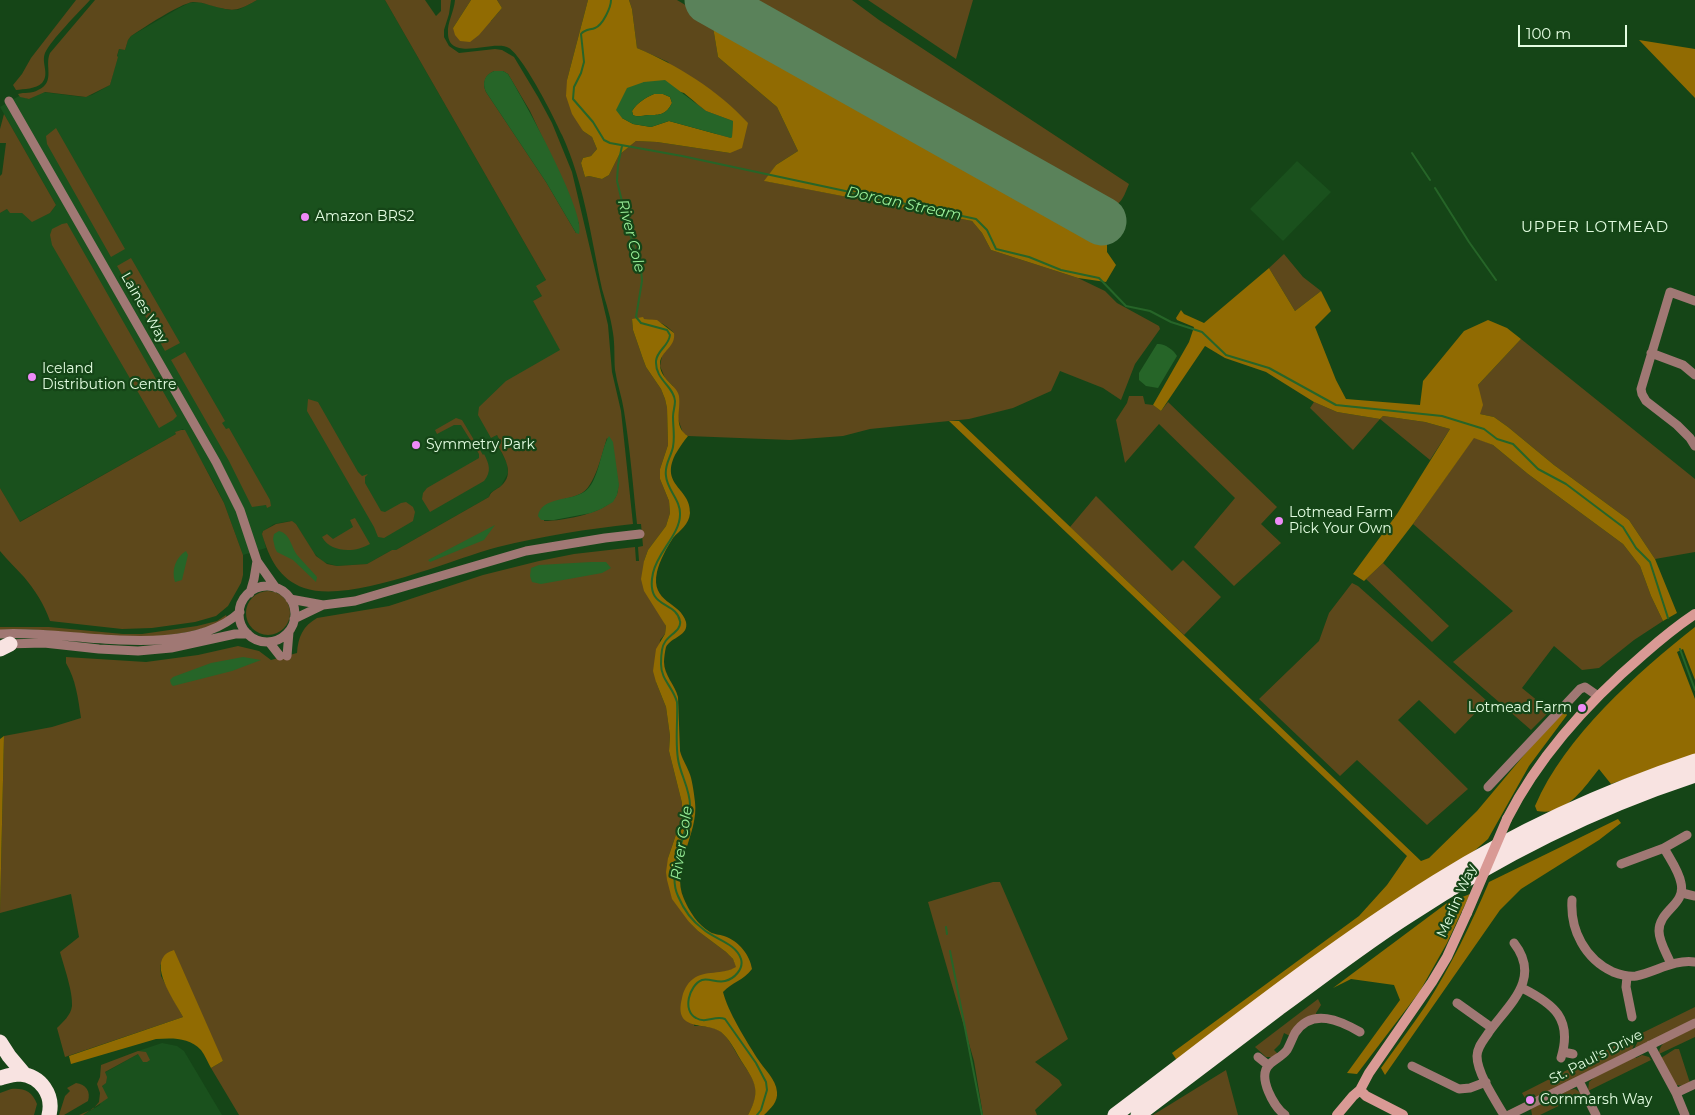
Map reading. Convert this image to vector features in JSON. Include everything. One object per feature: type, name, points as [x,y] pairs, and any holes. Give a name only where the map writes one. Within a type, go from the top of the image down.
[{"type":"highway","points":[[1115,1115],[1348,941],[1437,881],[1566,812],[1629,785],[1695,761]]},
{"type":"highway","points":[[1138,1115],[1366,943],[1432,900],[1547,836],[1629,800],[1695,775]]},
{"type":"highway","points":[[0,1042],[25,1075]]},
{"type":"highway","points":[[0,1078],[12,1075],[25,1075],[38,1080],[47,1090],[51,1105],[49,1115]]},
{"type":"street","name":"Laines Way","points":[[9,101],[226,480],[240,510],[257,561],[276,588]]},
{"type":"street","points":[[1695,301],[1670,292],[1641,389],[1643,398],[1683,431],[1695,446]]},
{"type":"street","points":[[1651,353],[1674,361],[1695,374]]},
{"type":"street","points":[[294,619],[323,605],[367,599],[526,551],[640,534]]},
{"type":"street","name":"Laines Way","points":[[250,593],[257,561]]},
{"type":"street","points":[[269,642],[284,656],[295,611],[290,599],[276,588],[262,587],[250,593],[242,604],[240,612],[242,624],[248,634],[256,639],[269,642],[278,640],[289,632]]},
{"type":"street","points":[[290,599],[323,605]]},
{"type":"street","points":[[2,643],[47,634],[121,640],[168,639],[195,634],[225,625],[240,612]]},
{"type":"street","name":"Merlin Way","points":[[1337,1115],[1352,1096],[1360,1090],[1447,957],[1468,913],[1507,819],[1525,785],[1540,764],[1598,696],[1663,638],[1695,614]]},
{"type":"street","points":[[2,643],[44,643],[138,651],[172,648],[224,636],[248,634]]},
{"type":"street","points":[[1488,787],[1580,689],[1589,688],[1598,696]]},
{"type":"street","points":[[1621,864],[1664,848],[1688,835]]},
{"type":"street","points":[[1664,848],[1681,880],[1682,893],[1679,900],[1660,923],[1660,938],[1671,964]]},
{"type":"street","points":[[1682,893],[1695,896]]},
{"type":"street","points":[[1572,900],[1575,930],[1586,950],[1606,968],[1627,977],[1671,964],[1688,961],[1695,962]]},
{"type":"street","points":[[1504,1115],[1479,1067],[1478,1052],[1481,1043],[1522,988],[1525,976],[1524,961],[1514,943]]},
{"type":"street","points":[[1627,977],[1626,987],[1634,1006],[1632,1017]]},
{"type":"street","points":[[1522,988],[1547,1002],[1559,1015],[1565,1035],[1562,1055],[1573,1054]]},
{"type":"street","points":[[1457,1003],[1492,1028]]},
{"type":"street","points":[[1285,1115],[1274,1104],[1268,1091],[1265,1075],[1268,1065],[1285,1052],[1296,1033],[1312,1021],[1322,1018],[1335,1019],[1360,1032]]},
{"type":"street","name":"St. Paul's Drive","points":[[1509,1115],[1695,1023]]},
{"type":"street","points":[[1650,1045],[1676,1093],[1685,1115]]},
{"type":"street","points":[[1258,1057],[1268,1065]]},
{"type":"street","points":[[1412,1066],[1459,1089],[1470,1088],[1486,1082]]},
{"type":"street","points":[[1579,1081],[1596,1115]]},
{"type":"street","points":[[1676,1093],[1695,1084]]},
{"type":"street","points":[[1360,1090],[1366,1096],[1403,1115]]},
{"type":"shaded area","points":[[76,0],[90,0],[48,47],[44,57],[45,76],[42,83],[33,88],[16,90],[13,85],[31,58]]},
{"type":"shaded area","points":[[95,0],[257,0],[233,10],[193,2],[171,11],[131,36],[125,50],[119,49],[110,85],[86,97],[45,92],[29,99],[20,97],[18,94],[36,91],[47,83],[50,53]]},
{"type":"shaded area","name":"Symmetry Park","points":[[257,0],[385,0],[546,280],[542,296],[533,301],[572,370],[491,438],[497,435],[501,443],[498,446],[507,463],[508,473],[501,486],[490,493],[489,497],[396,550],[392,550],[367,564],[337,566],[323,562],[313,552],[296,524],[290,521],[274,524],[262,532],[266,548],[243,555],[224,503],[183,429],[19,522],[0,488],[0,213],[7,209],[22,213],[34,220],[50,213],[56,205],[0,107],[19,96],[29,99],[42,92],[83,97],[92,95],[110,85],[119,49],[125,50],[131,36],[179,8],[189,3],[199,2],[229,10],[238,10]]},
{"type":"shaded area","points":[[385,0],[425,0],[436,16],[441,11],[441,0],[451,0],[444,30],[444,37],[449,46],[459,53],[495,49],[502,50],[514,57],[552,123],[572,172],[608,325],[612,372],[621,411],[633,524],[565,533],[515,543],[400,578],[347,590],[324,591],[304,588],[288,579],[276,567],[262,534],[263,531],[276,524],[292,521],[296,524],[316,556],[327,564],[337,566],[367,564],[392,550],[396,550],[489,497],[492,492],[501,486],[505,481],[508,471],[506,461],[498,446],[501,443],[497,435],[491,438],[478,415],[479,407],[506,381],[560,350],[533,301],[542,296],[536,286],[546,280]],"holes":[[[494,71],[503,71],[508,74],[530,111],[561,177],[579,224],[576,233],[546,182],[486,92],[485,80]],[[607,438],[613,448],[618,484],[618,491],[613,501],[585,515],[544,521],[546,505],[580,494],[590,485]]]},
{"type":"shaded area","points":[[455,0],[471,0],[453,28],[491,21],[502,8],[497,0],[588,0],[567,80],[583,131],[592,137],[597,149],[591,156],[583,158],[581,163],[585,177],[602,179],[609,175],[619,155],[636,141],[657,142],[730,153],[668,62],[637,48],[629,0],[677,0],[712,21],[718,57],[777,107],[798,151],[776,165],[765,181],[972,221],[982,233],[991,250],[1078,278],[1105,291],[1117,303],[1159,326],[1160,329],[1135,364],[1121,400],[1103,388],[1060,371],[1051,391],[1013,408],[969,419],[870,429],[843,436],[790,440],[688,436],[683,433],[678,419],[679,402],[673,386],[665,378],[660,366],[662,356],[674,333],[660,322],[632,319],[633,330],[646,367],[661,389],[667,408],[668,445],[660,469],[660,479],[669,501],[670,513],[666,526],[648,550],[644,561],[666,626],[665,634],[660,640],[656,682],[666,707],[670,736],[669,751],[682,803],[682,817],[668,858],[689,922],[726,952],[733,959],[737,968],[720,973],[711,973],[694,1026],[710,1027],[720,1031],[730,1042],[748,1071],[756,1090],[753,1105],[748,1115],[239,1115],[211,1068],[223,1061],[160,964],[161,976],[183,1017],[65,1057],[57,1028],[70,1012],[72,1000],[60,952],[79,937],[71,894],[0,913],[4,736],[52,727],[81,718],[76,689],[66,663],[66,657],[146,662],[198,655],[238,646],[259,651],[271,660],[297,653],[302,633],[317,618],[389,606],[483,575],[574,554],[635,547],[636,561],[639,561],[638,547],[643,546],[641,524],[637,524],[626,425],[615,370],[612,327],[602,289],[586,210],[570,153],[538,88],[522,63],[509,48],[493,46],[463,49],[455,47],[450,42],[448,29]]},
{"type":"shaded area","points":[[471,0],[497,0],[502,8],[479,35],[470,42],[460,41],[455,35],[453,28]]},
{"type":"shaded area","points":[[588,0],[629,0],[637,48],[682,70],[710,89],[736,111],[748,123],[742,148],[730,153],[657,142],[636,141],[619,155],[609,175],[602,179],[585,177],[581,163],[583,158],[591,156],[597,149],[592,137],[583,131],[572,114],[566,96],[567,80]],"holes":[[[644,82],[684,93],[706,111],[733,121],[731,138],[669,121],[651,127],[633,124],[622,118]]]},
{"type":"shaded area","points":[[690,0],[731,0],[1109,216],[1112,229],[1104,233],[1094,230]]},
{"type":"shaded area","points":[[741,0],[852,0],[879,20],[1129,184],[1124,195],[1117,204],[1102,208]]},
{"type":"shaded area","points":[[868,0],[973,0],[956,59]]},
{"type":"shaded area","points":[[712,21],[928,141],[1107,244],[1107,252],[1116,265],[1106,282],[1078,278],[991,250],[982,233],[972,221],[764,181],[776,165],[798,151],[777,107],[718,57]]},
{"type":"shaded area","points":[[1639,40],[1695,49],[1695,98]]},
{"type":"shaded area","points":[[494,71],[503,71],[508,74],[539,129],[573,203],[579,222],[579,234],[576,233],[546,182],[486,92],[485,80]]},
{"type":"shaded area","points":[[665,80],[706,111],[733,121],[732,137],[669,121],[651,127],[633,124],[622,118],[616,110],[627,88],[644,82]],"holes":[[[654,94],[663,94],[670,97],[672,103],[665,112],[656,115],[633,115],[632,111],[642,101]]]},
{"type":"shaded area","points":[[654,94],[663,94],[670,97],[672,103],[665,112],[639,116],[633,115],[632,111],[637,105]]},
{"type":"shaded area","points":[[4,114],[56,205],[50,213],[32,222],[22,213],[10,213],[7,209],[0,213],[0,176],[2,174],[6,143],[0,143],[0,129]]},
{"type":"shaded area","points":[[56,128],[125,249],[111,257],[47,144],[46,136]]},
{"type":"shaded area","points":[[1297,161],[1331,192],[1283,241],[1250,209]]},
{"type":"shaded area","points":[[67,223],[177,416],[159,428],[52,245],[50,235],[52,229]]},
{"type":"shaded area","points":[[1284,254],[1303,277],[1321,291],[1295,311],[1269,268]]},
{"type":"shaded area","points":[[131,258],[180,343],[165,351],[117,266]]},
{"type":"shaded area","points":[[1269,268],[1295,311],[1321,291],[1331,311],[1315,327],[1336,380],[1346,399],[1420,405],[1423,381],[1464,331],[1488,320],[1507,328],[1521,339],[1478,385],[1483,405],[1480,414],[1494,417],[1554,465],[1629,520],[1655,559],[1677,613],[1663,621],[1640,566],[1623,544],[1528,474],[1493,445],[1474,438],[1383,563],[1364,581],[1353,574],[1397,514],[1450,429],[1425,422],[1383,416],[1380,419],[1337,412],[1314,402],[1266,372],[1225,358],[1205,346],[1161,411],[1153,405],[1189,342],[1194,327],[1177,320],[1176,318],[1181,310],[1184,314],[1204,323]]},
{"type":"shaded area","points":[[643,317],[644,319],[657,320],[674,333],[673,342],[661,359],[660,369],[679,396],[679,423],[683,432],[688,436],[675,455],[671,465],[671,474],[686,498],[690,513],[688,521],[673,538],[664,555],[658,568],[656,582],[662,596],[683,615],[686,622],[685,630],[666,647],[664,662],[664,667],[678,697],[680,751],[690,775],[695,802],[693,826],[680,875],[681,887],[686,904],[698,922],[710,932],[734,941],[743,949],[751,964],[752,969],[749,973],[723,992],[738,1026],[776,1087],[777,1096],[775,1102],[764,1115],[748,1115],[755,1098],[754,1084],[729,1041],[721,1032],[715,1029],[686,1021],[682,1017],[680,1009],[684,990],[697,976],[736,967],[733,959],[726,952],[689,922],[672,899],[667,880],[668,858],[682,817],[682,803],[669,751],[670,736],[666,707],[653,671],[656,649],[665,634],[666,626],[644,591],[641,579],[648,550],[666,526],[670,513],[669,501],[660,479],[660,469],[668,445],[667,408],[661,389],[646,367],[633,330],[632,319]]},
{"type":"shaded area","points":[[1521,339],[1695,479],[1695,552],[1655,559],[1629,520],[1554,465],[1494,417],[1480,414],[1478,385]]},
{"type":"shaded area","points":[[1157,344],[1169,347],[1177,356],[1158,388],[1146,386],[1139,380],[1139,373]]},
{"type":"shaded area","points":[[185,352],[225,421],[222,423],[226,429],[229,428],[270,500],[271,506],[267,508],[266,505],[252,507],[229,461],[171,360]]},
{"type":"shaded area","points":[[1129,396],[1143,396],[1145,404],[1153,405],[1161,411],[1168,402],[1277,507],[1261,524],[1281,543],[1234,586],[1194,547],[1235,498],[1159,424],[1125,463],[1116,420],[1127,403]]},
{"type":"shaded area","points":[[308,399],[318,402],[358,472],[362,476],[368,474],[365,477],[365,483],[381,511],[385,512],[406,502],[413,507],[415,512],[413,521],[384,538],[378,537],[307,411]]},
{"type":"shaded area","points":[[1314,402],[1337,412],[1380,419],[1353,450],[1310,408]]},
{"type":"shaded area","points":[[1383,416],[1425,422],[1450,429],[1430,460],[1380,419]]},
{"type":"shaded area","points":[[456,418],[462,420],[484,454],[489,471],[484,481],[430,512],[422,499],[423,493],[427,488],[479,458],[479,454],[461,425],[454,425],[437,434],[435,430]]},
{"type":"shaded area","points":[[949,421],[959,421],[1421,861],[1429,858],[1477,811],[1535,742],[1564,711],[1567,715],[1529,766],[1488,839],[1472,853],[1178,1062],[1172,1053],[1359,916],[1387,885],[1407,856]]},
{"type":"shaded area","points":[[181,430],[185,430],[224,503],[243,555],[241,583],[228,606],[216,616],[195,622],[152,628],[122,629],[50,621],[32,587],[0,551],[0,488],[20,522]]},
{"type":"shaded area","points":[[609,436],[613,442],[619,485],[613,502],[591,513],[554,520],[541,520],[538,516],[540,510],[550,502],[578,495],[589,488],[596,474]]},
{"type":"shaded area","points":[[1474,437],[1493,445],[1528,474],[1623,544],[1640,566],[1663,621],[1634,640],[1599,668],[1582,670],[1554,646],[1522,688],[1550,711],[1531,730],[1453,662],[1513,611],[1413,524]]},
{"type":"shaded area","points":[[1096,496],[1172,571],[1183,560],[1221,597],[1184,635],[1070,527]]},
{"type":"shaded area","points":[[355,518],[370,544],[351,550],[337,549],[322,537],[327,534],[333,539],[353,527],[350,520]]},
{"type":"shaded area","points":[[495,525],[484,540],[430,562],[428,560]]},
{"type":"shaded area","points":[[279,531],[286,535],[298,556],[317,577],[316,582],[293,560],[277,552],[273,539],[274,534]]},
{"type":"shaded area","points":[[186,551],[188,555],[182,580],[175,582],[175,564]]},
{"type":"shaded area","points":[[606,562],[611,568],[602,573],[541,584],[532,582],[530,576],[531,568],[539,565]]},
{"type":"shaded area","points":[[1383,563],[1449,626],[1432,642],[1366,579]]},
{"type":"shaded area","points":[[1352,583],[1358,586],[1487,701],[1455,734],[1419,700],[1398,720],[1468,789],[1427,825],[1357,760],[1340,776],[1259,699],[1319,641],[1329,613]]},
{"type":"shaded area","points":[[268,591],[280,595],[286,601],[290,613],[286,625],[280,631],[268,635],[256,631],[250,625],[246,613],[250,601],[256,595]]},
{"type":"shaded area","points":[[226,615],[227,618],[208,627],[158,636],[117,637],[40,630],[0,630],[0,627],[49,627],[142,634],[197,626],[217,621]]},
{"type":"shaded area","points":[[1695,627],[1695,680],[1683,649],[1677,652],[1695,699],[1695,754],[1611,784],[1599,769],[1580,792],[1565,805],[1547,812],[1537,811],[1535,806],[1548,780],[1564,755],[1584,731],[1627,685]]},
{"type":"shaded area","points":[[243,657],[261,660],[232,671],[173,686],[171,684],[170,680],[173,677],[211,663]]},
{"type":"shaded area","points":[[4,736],[0,912],[0,739]]},
{"type":"shaded area","points":[[1618,819],[1621,823],[1599,840],[1521,889],[1500,910],[1385,1075],[1381,1068],[1421,1013],[1444,975],[1489,882]]},
{"type":"shaded area","points":[[993,882],[1000,882],[1068,1039],[1035,1062],[1059,1080],[1062,1085],[1035,1110],[1037,1115],[983,1115],[974,1061],[928,902]]},
{"type":"shaded area","points":[[1470,894],[1447,943],[1420,991],[1357,1074],[1347,1073],[1400,1000],[1394,985],[1351,979],[1333,988],[1447,903]]},
{"type":"shaded area","points":[[174,950],[223,1061],[211,1068],[202,1052],[196,1046],[180,1039],[168,1038],[156,1039],[71,1064],[69,1056],[183,1017],[166,987],[161,970],[161,962],[164,956]]},
{"type":"shaded area","points":[[1318,999],[1321,1005],[1316,1016],[1297,1025],[1290,1036],[1284,1033],[1280,1044],[1274,1050],[1278,1054],[1266,1057],[1255,1047]]},
{"type":"shaded area","points":[[1695,1007],[1695,1019],[1636,1049],[1635,1047],[1642,1033]]},
{"type":"shaded area","points":[[1695,1027],[1695,1037],[1659,1054],[1660,1048],[1667,1040]]},
{"type":"shaded area","points":[[1638,1034],[1632,1050],[1544,1094],[1536,1097],[1534,1094],[1525,1098],[1522,1093]]},
{"type":"shaded area","points":[[162,1043],[177,1046],[184,1051],[222,1115],[83,1115],[100,1105],[104,1073],[138,1054],[138,1051]]},
{"type":"shaded area","points":[[1675,1049],[1679,1049],[1690,1083],[1683,1086],[1676,1085],[1661,1058]]},
{"type":"shaded area","points":[[138,1051],[146,1052],[150,1060],[147,1062],[143,1062],[138,1054],[105,1072],[107,1077],[106,1083],[102,1086],[108,1098],[95,1107],[99,1102],[100,1093],[97,1084],[101,1065]]},
{"type":"shaded area","points":[[1642,1055],[1649,1057],[1651,1060],[1588,1091],[1589,1082],[1596,1076]]},
{"type":"shaded area","points":[[1226,1070],[1238,1115],[1153,1115]]},
{"type":"shaded area","points":[[76,1083],[83,1085],[87,1089],[88,1101],[64,1115],[59,1115],[65,1096],[70,1091],[67,1088]]},
{"type":"shaded area","points":[[11,1089],[24,1090],[33,1096],[37,1104],[34,1115],[0,1115],[0,1093]]},
{"type":"shaded area","points":[[1575,1089],[1581,1095],[1540,1115],[1532,1115],[1531,1109],[1569,1090]]},
{"type":"waterway","name":"Dorcan Stream","points":[[611,0],[604,20],[595,28],[586,30],[581,34],[584,62],[574,87],[573,99],[593,122],[604,140],[610,143],[682,156],[976,219],[987,230],[996,249],[1029,257],[1061,270],[1099,278],[1126,306],[1150,311],[1171,322],[1202,332],[1226,355],[1269,368],[1336,405],[1442,416],[1484,429],[1497,439],[1513,444],[1538,469],[1566,484],[1623,527],[1636,548],[1650,562],[1668,618]]},
{"type":"waterway","name":"River Cole","points":[[622,146],[617,181],[641,269],[642,281],[636,317],[641,323],[667,330],[670,335],[668,342],[657,357],[656,368],[674,396],[675,401],[673,417],[674,443],[666,472],[667,481],[680,510],[680,515],[673,536],[655,566],[652,585],[653,593],[657,599],[673,610],[680,621],[677,630],[664,644],[661,658],[663,675],[677,702],[678,759],[690,801],[688,818],[676,864],[675,886],[685,910],[699,926],[730,945],[738,954],[742,963],[738,973],[728,980],[702,980],[697,983],[691,992],[688,1004],[692,1015],[700,1020],[725,1019],[756,1063],[766,1082],[767,1090],[761,1110],[757,1115]]},
{"type":"waterway","points":[[1412,153],[1430,180]]},
{"type":"waterway","points":[[1435,188],[1469,242],[1496,280]]},
{"type":"waterway","name":"Dorcan Stream","points":[[1680,649],[1695,690]]},
{"type":"waterway","points":[[946,927],[947,934]]},
{"type":"waterway","points":[[950,951],[982,1115]]},
{"type":"runway","points":[[709,0],[1102,221]]},
{"type":"place","name":"Amazon BRS2","points":[[305,217]]},
{"type":"place","name":"Iceland Distribution Centre","points":[[32,377]]},
{"type":"place","name":"Symmetry Park","points":[[416,445]]},
{"type":"place","name":"Lotmead Farm Pick Your Own","points":[[1279,521]]},
{"type":"place","name":"Lotmead Farm","points":[[1582,708]]},
{"type":"place","name":"Cornmarsh Way","points":[[1530,1100]]},
{"type":"district","name":"UPPER LOTMEAD","points":[[1595,228]]}]
